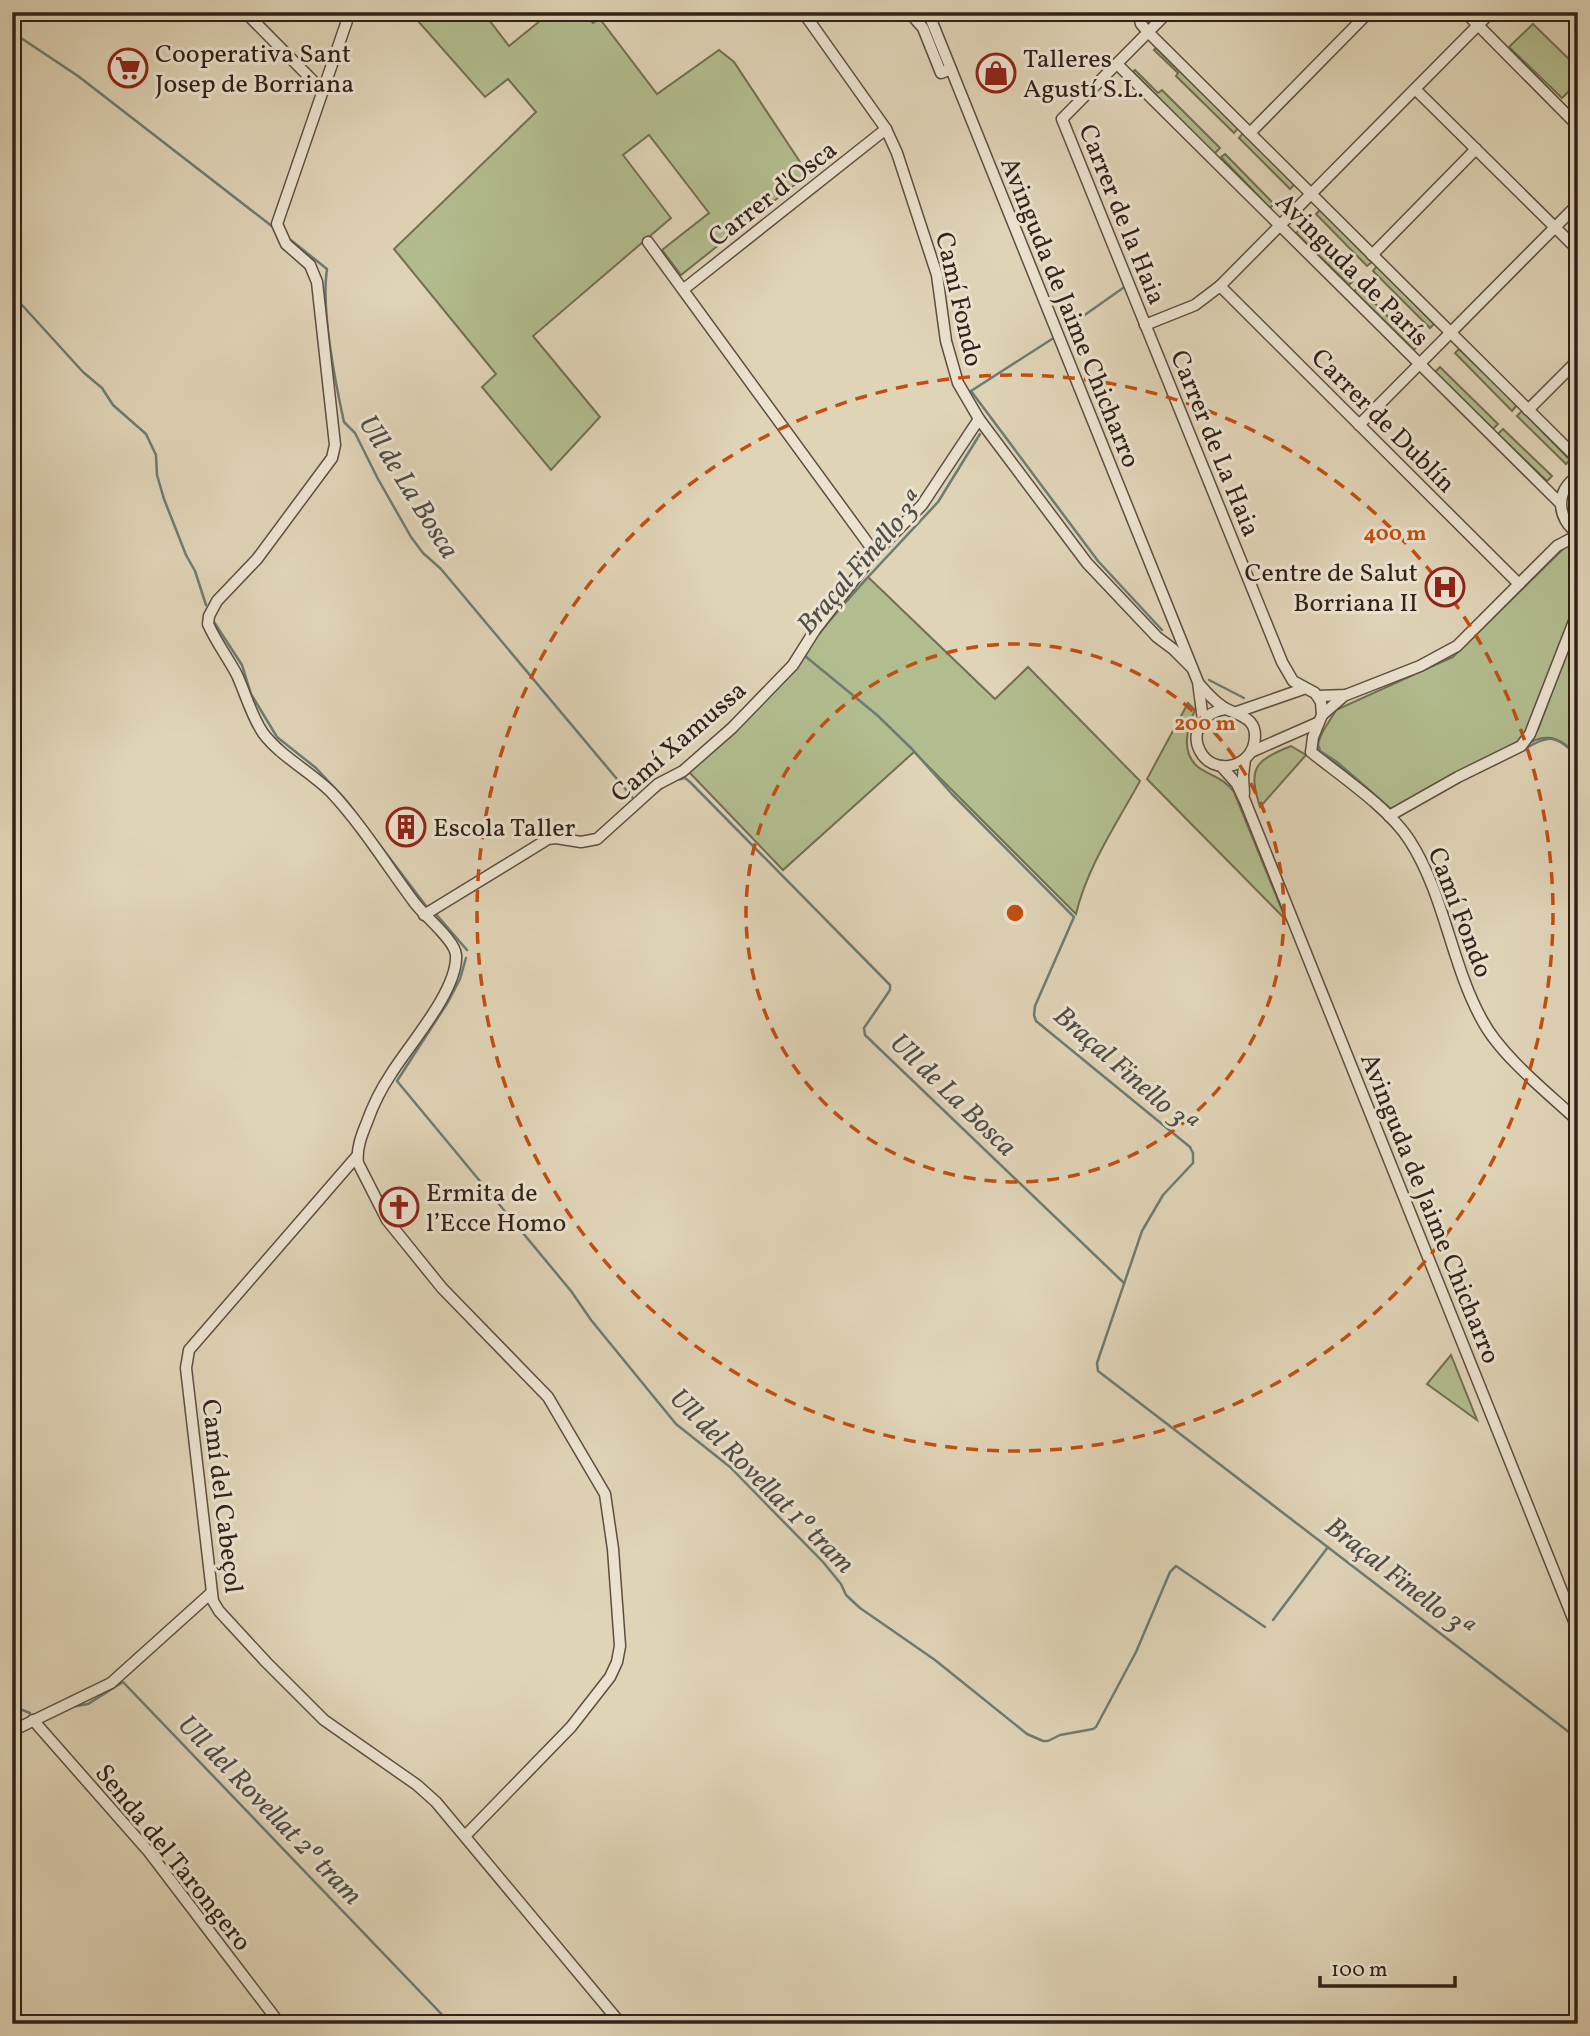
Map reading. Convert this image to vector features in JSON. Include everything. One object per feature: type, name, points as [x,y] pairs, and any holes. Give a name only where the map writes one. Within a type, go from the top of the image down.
[{"type":"street","points":[[245,12],[323,92]]},
{"type":"street","points":[[350,12],[277,224],[286,244],[310,265],[317,282],[335,445],[332,458],[257,559],[217,601],[209,615],[208,624],[237,675],[248,705],[264,733],[342,804],[424,915],[453,945],[456,954],[453,976],[436,1010],[390,1076],[373,1107],[357,1156],[387,1220],[442,1288],[548,1397],[605,1494],[620,1646],[617,1662],[610,1677],[571,1727],[466,1835]]},
{"type":"street","name":"Camí Fondo","points":[[803,12],[886,129],[897,153],[937,275],[946,341],[958,383],[979,419],[1087,563],[1157,637],[1192,668]]},
{"type":"street","points":[[909,12],[923,28],[941,73],[951,69]]},
{"type":"street","name":"Avinguda de Jaime Chicharro","points":[[928,12],[1198,682]]},
{"type":"street","name":"Avinguda de París","points":[[1138,12],[1141,24],[1148,32],[1578,459]]},
{"type":"street","points":[[1117,64],[1168,12]]},
{"type":"street","points":[[1250,133],[1370,12]]},
{"type":"street","points":[[1465,12],[1578,126]]},
{"type":"street","points":[[1145,325],[1195,305],[1220,286],[1491,12]]},
{"type":"street","name":"Avinguda de París","points":[[1117,64],[1560,503]]},
{"type":"street","name":"Carrer de la Haia","points":[[1117,64],[1062,119],[1145,325]]},
{"type":"street","points":[[1415,89],[1578,250]]},
{"type":"street","name":"Carrer d'Osca","points":[[684,289],[886,129]]},
{"type":"street","points":[[1372,255],[1476,149]]},
{"type":"street","points":[[1359,425],[1578,204]]},
{"type":"street","points":[[648,242],[875,553]]},
{"type":"street","name":"Carrer de Dublín","points":[[1220,286],[1519,584]]},
{"type":"street","name":"Carrer de La Haia","points":[[1145,325],[1282,662],[1293,681],[1303,688]]},
{"type":"street","points":[[1528,410],[1578,360]]},
{"type":"street","name":"Camí Xamussa","points":[[424,915],[548,839],[581,842],[597,839],[658,784],[683,771],[732,728],[793,665],[815,630],[875,553],[922,505],[979,419]]},
{"type":"street","points":[[1203,720],[1213,712],[1232,710],[1303,688],[1318,696],[1346,695],[1420,666],[1457,646],[1557,546],[1578,534],[1566,523],[1560,503],[1567,485],[1578,476]]},
{"type":"street","points":[[1557,546],[1566,523]]},
{"type":"street","points":[[1389,816],[1458,777],[1521,746],[1530,734],[1578,611]]},
{"type":"street","points":[[1198,682],[1209,696],[1248,720],[1254,732],[1243,776],[1245,802]]},
{"type":"street","points":[[1198,682],[1203,720],[1197,739],[1200,751],[1209,761],[1221,766],[1237,784],[1245,802]]},
{"type":"street","points":[[1221,766],[1234,765],[1248,755],[1320,719],[1346,695]]},
{"type":"street","points":[[1318,696],[1322,708],[1320,719]]},
{"type":"street","name":"Camí Fondo","points":[[1320,719],[1311,752],[1389,816],[1410,841],[1431,882],[1467,984],[1485,1026],[1499,1045],[1578,1121]]},
{"type":"street","name":"Avinguda de Jaime Chicharro","points":[[1245,802],[1578,1630]]},
{"type":"street","name":"Camí del Cabeçol","points":[[357,1156],[189,1350],[186,1368],[211,1593],[219,1611],[324,1720],[423,1790],[466,1835],[621,2024]]},
{"type":"street","points":[[12,1731],[111,1683],[211,1593]]},
{"type":"street","name":"Senda del Tarongero","points":[[33,1720],[149,1852],[280,2024]]},
{"type":"green space","points":[[410,12],[483,12],[509,46],[551,12],[583,12],[593,23],[600,19],[657,94],[719,50],[734,62],[808,174],[681,275],[662,250],[709,213],[649,135],[623,155],[671,218],[533,336],[600,417],[551,470],[482,387],[496,374],[394,249],[536,112],[508,79],[485,97]]},
{"type":"green space","points":[[1533,24],[1578,68],[1578,82],[1562,98],[1509,47]]},
{"type":"green space","points":[[1156,48],[1238,128],[1234,133],[1176,76],[1178,73],[1154,50]]},
{"type":"green space","points":[[1135,70],[1158,93],[1162,90],[1220,148],[1214,154],[1133,72]]},
{"type":"green space","points":[[1243,133],[1295,184],[1290,189],[1239,138]]},
{"type":"green space","points":[[1225,154],[1274,204],[1270,208],[1221,157]]},
{"type":"green space","points":[[1320,210],[1372,262],[1367,266],[1316,214]]},
{"type":"green space","points":[[1301,229],[1353,281],[1349,285],[1296,233]]},
{"type":"green space","points":[[1377,266],[1434,324],[1430,328],[1373,271]]},
{"type":"green space","points":[[1359,287],[1417,346],[1414,350],[1354,291]]},
{"type":"green space","points":[[1459,349],[1517,405],[1512,411],[1455,353]]},
{"type":"green space","points":[[1440,367],[1498,424],[1493,429],[1435,372]]},
{"type":"green space","points":[[1522,411],[1570,460],[1566,464],[1517,416]]},
{"type":"green space","points":[[1503,429],[1552,476],[1547,481],[1498,434]]},
{"type":"green space","points":[[1567,545],[1578,545],[1578,603],[1530,725],[1521,740],[1391,811],[1318,751],[1321,735],[1336,710],[1453,657]]},
{"type":"green space","points":[[868,577],[995,699],[1028,667],[1140,781],[1095,862],[1076,914],[914,752],[783,870],[689,772],[805,655],[817,635]]},
{"type":"green space","points":[[1578,620],[1578,754],[1556,739],[1545,738],[1531,742]]},
{"type":"green space","points":[[1188,703],[1195,710],[1187,740],[1192,761],[1234,792],[1286,920],[1147,779]]},
{"type":"green space","points":[[1291,746],[1306,755],[1260,807],[1255,783],[1257,767],[1269,756]]},
{"type":"green space","points":[[1451,1355],[1477,1420],[1427,1384]]},
{"type":"waterway","name":"Ull de La Bosca","points":[[12,32],[78,76],[273,227]]},
{"type":"waterway","name":"Ull de La Bosca","points":[[287,237],[327,269],[327,324],[344,422],[355,433],[411,537],[423,553],[441,569],[632,797]]},
{"type":"waterway","points":[[1069,326],[1123,288]]},
{"type":"waterway","name":"Ull del Rovellat 1º tram","points":[[12,294],[83,372],[102,388],[113,405],[146,434],[156,455],[157,475],[164,499],[195,571],[206,605]]},
{"type":"waterway","points":[[1052,339],[971,391],[1098,561],[1162,630]]},
{"type":"waterway","name":"Braçal Finello 3ª","points":[[818,635],[841,606],[938,502],[980,434]]},
{"type":"waterway","name":"Ull del Rovellat 1º tram","points":[[214,622],[242,665],[251,694],[277,737],[316,768],[345,799],[426,906]]},
{"type":"waterway","name":"Braçal Finello 3ª","points":[[814,640],[805,656],[877,715],[1074,917],[1035,1006],[1036,1021],[1190,1147],[1193,1153],[1193,1163],[1163,1195],[1142,1231],[1097,1363],[1098,1371],[1578,1739]]},
{"type":"waterway","points":[[1538,729],[1558,675]]},
{"type":"waterway","points":[[1209,680],[1244,698]]},
{"type":"waterway","points":[[1525,749],[1541,740],[1553,739],[1578,756]]},
{"type":"waterway","points":[[1319,747],[1320,751],[1337,762],[1392,810]]},
{"type":"waterway","points":[[1484,769],[1519,752]]},
{"type":"waterway","name":"Ull de La Bosca","points":[[676,780],[685,778],[690,782],[890,985],[890,990],[864,1028],[865,1035],[1124,1283]]},
{"type":"waterway","name":"Ull de La Bosca","points":[[653,795],[664,786]]},
{"type":"waterway","name":"Ull del Rovellat 1º tram","points":[[435,913],[467,950]]},
{"type":"waterway","name":"Ull del Rovellat 1º tram","points":[[466,958],[460,979],[448,1002],[397,1081],[571,1291],[591,1320],[676,1424],[730,1467],[823,1562],[841,1584],[846,1595],[860,1608],[935,1660],[1027,1734],[1043,1741],[1096,1727],[1136,1652],[1170,1572],[1176,1566],[1265,1627]]},
{"type":"waterway","name":"Ull del Rovellat 1º tram","points":[[1273,1620],[1328,1547]]},
{"type":"waterway","name":"Ull del Rovellat 2º tram","points":[[71,1707],[88,1704],[123,1682],[451,2024]]},
{"type":"waterway","name":"Ull del Rovellat 2º tram","points":[[12,1706],[30,1713]]},
{"type":"place","name":"Cooperativa Sant Josep de Borriana","points":[[128,68]]},
{"type":"place","name":"Talleres Agustí S.L.","points":[[996,73]]},
{"type":"place","name":"Centre de Salut Borriana II","points":[[1445,587]]},
{"type":"place","name":"Escola Taller","points":[[406,827]]},
{"type":"place","name":"Ermita de l’Ecce Homo","points":[[399,1207]]}]
